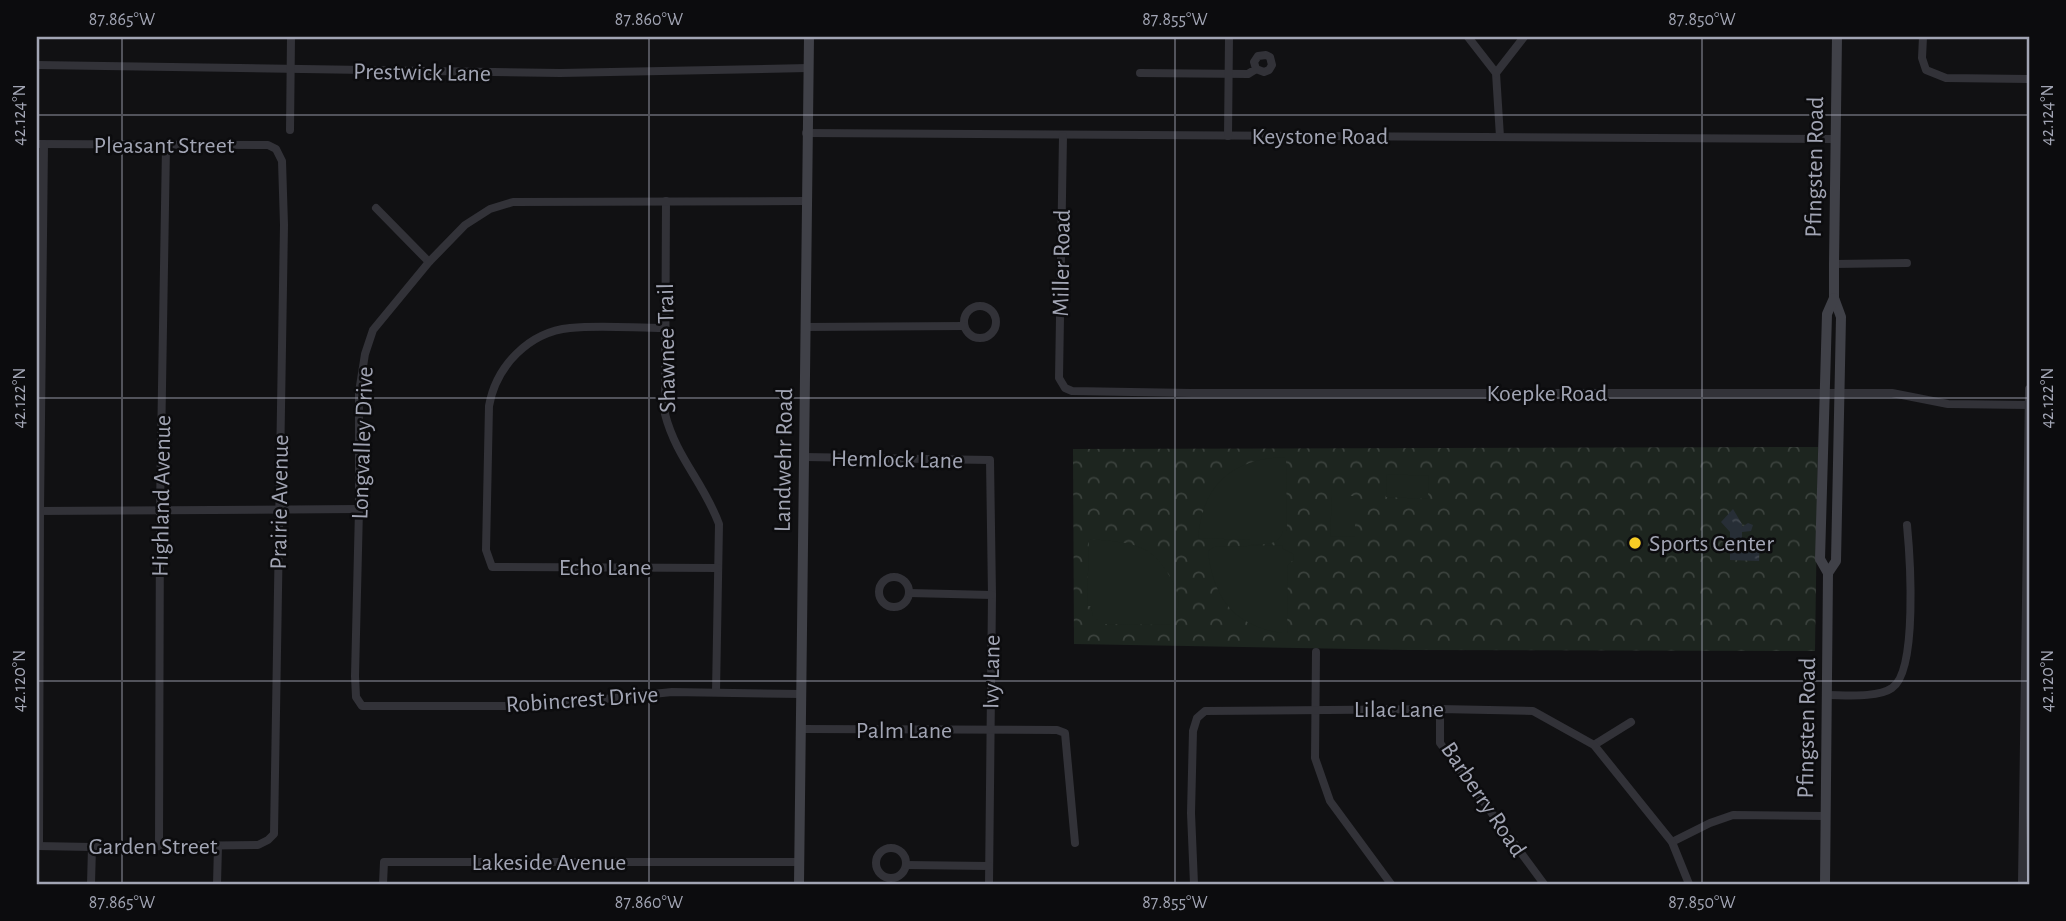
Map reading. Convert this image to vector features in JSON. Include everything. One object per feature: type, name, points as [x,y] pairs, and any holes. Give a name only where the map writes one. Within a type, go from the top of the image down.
[{"type":"main road","name":"Landwehr Road","points":[[799,884],[808,37]]},
{"type":"main road","name":"Pfingsten Road","points":[[1828,573],[1836,561],[1840,468],[1841,317],[1835,298],[1834,264],[1837,37]]},
{"type":"main road","name":"Pfingsten Road","points":[[1825,884],[1828,573],[1821,559],[1827,314],[1835,298]]},
{"type":"main road","points":[[1824,468],[1840,468]]},
{"type":"street","points":[[290,131],[291,37]]},
{"type":"street","points":[[1228,136],[1229,37]]},
{"type":"street","points":[[1468,37],[1496,73],[1500,137]]},
{"type":"street","points":[[1496,73],[1524,37]]},
{"type":"street","points":[[1923,37],[1922,58],[1926,69],[1946,78],[2029,79]]},
{"type":"street","name":"Prestwick Lane","points":[[37,65],[560,74],[808,68]]},
{"type":"street","points":[[1140,73],[1248,74],[1256,69]]},
{"type":"street","name":"Keystone Road","points":[[806,133],[1835,139]]},
{"type":"street","name":"Miller Road","points":[[1063,136],[1059,378],[1065,388]]},
{"type":"street","points":[[38,846],[41,144]]},
{"type":"street","name":"Pleasant Street","points":[[41,144],[268,145],[276,149],[282,161]]},
{"type":"street","name":"Highland Avenue","points":[[159,845],[160,508],[166,146]]},
{"type":"street","name":"Prairie Avenue","points":[[268,841],[274,834],[284,225],[282,161]]},
{"type":"street","name":"Longvalley Drive","points":[[362,706],[356,697],[355,676],[359,393],[365,354],[373,330],[429,262],[465,225],[499,205],[526,200],[806,201]]},
{"type":"street","name":"Shawnee Trail","points":[[666,201],[665,414],[685,465],[710,500],[719,524],[716,692]]},
{"type":"street","points":[[376,208],[429,262]]},
{"type":"street","points":[[1834,264],[1907,263]]},
{"type":"street","points":[[976,307],[989,310],[995,319],[993,332],[982,338],[971,336],[964,326],[966,313],[976,307]]},
{"type":"street","points":[[805,327],[964,326]]},
{"type":"street","name":"Echo Lane","points":[[664,328],[569,328],[539,336],[510,360],[492,390],[489,406],[486,550],[492,567],[718,568]]},
{"type":"street","name":"Koepke Road","points":[[1065,388],[1078,392],[1191,393],[1892,393],[1948,404],[2028,405]]},
{"type":"street","points":[[2022,884],[2026,801],[2029,389]]},
{"type":"street","name":"Hemlock Lane","points":[[804,457],[990,460]]},
{"type":"street","name":"Ivy Lane","points":[[989,884],[992,595],[990,460]]},
{"type":"street","points":[[38,511],[160,508],[359,509]]},
{"type":"street","points":[[1828,695],[1866,695],[1892,688],[1904,673],[1909,653],[1910,557],[1907,525]]},
{"type":"street","points":[[909,593],[992,595]]},
{"type":"street","points":[[1316,652],[1315,758],[1330,801],[1391,884]]},
{"type":"street","name":"Robincrest Drive","points":[[362,706],[507,706],[672,692],[801,694]]},
{"type":"street","name":"Barberry Road","points":[[1440,709],[1440,743],[1544,884]]},
{"type":"street","name":"Lilac Lane","points":[[1194,884],[1191,813],[1193,731],[1197,718],[1205,711],[1533,711],[1594,745]]},
{"type":"street","points":[[1631,722],[1594,745],[1672,842],[1689,884]]},
{"type":"street","name":"Palm Lane","points":[[801,729],[1057,730],[1065,733],[1075,843]]},
{"type":"street","points":[[1672,842],[1733,815],[1826,816]]},
{"type":"street","name":"Garden Street","points":[[38,846],[218,846],[258,845],[268,841]]},
{"type":"street","points":[[217,884],[218,846]]},
{"type":"street","points":[[91,884],[92,847]]},
{"type":"street","name":"Lakeside Avenue","points":[[383,884],[384,862],[799,862]]},
{"type":"street","points":[[906,865],[989,866]]},
{"type":"green space","points":[[1818,447],[1815,651],[1409,650],[1074,644],[1073,449]]},
{"type":"green space","points":[[1286,457],[1287,531],[1283,531],[1274,542],[1250,545],[1250,540],[1198,538],[1206,503],[1224,478],[1250,463]]},
{"type":"green space","points":[[1387,474],[1429,476],[1428,499],[1386,497]]},
{"type":"green space","points":[[1332,496],[1355,496],[1355,537],[1330,536]]},
{"type":"green space","points":[[1089,539],[1142,548],[1159,561],[1169,575],[1178,597],[1173,625],[1102,624],[1093,616],[1091,606],[1087,606]]},
{"type":"green space","points":[[1283,545],[1282,548],[1293,554],[1294,559],[1288,565],[1287,633],[1251,624],[1229,607],[1215,583],[1208,551],[1214,547]]},
{"type":"water","points":[[1733,509],[1742,527],[1748,523],[1753,525],[1751,531],[1742,532],[1742,542],[1755,543],[1760,540],[1759,561],[1730,560],[1730,532],[1721,522]]},
{"type":"place","name":"Sports Center","points":[[1635,543]]}]
